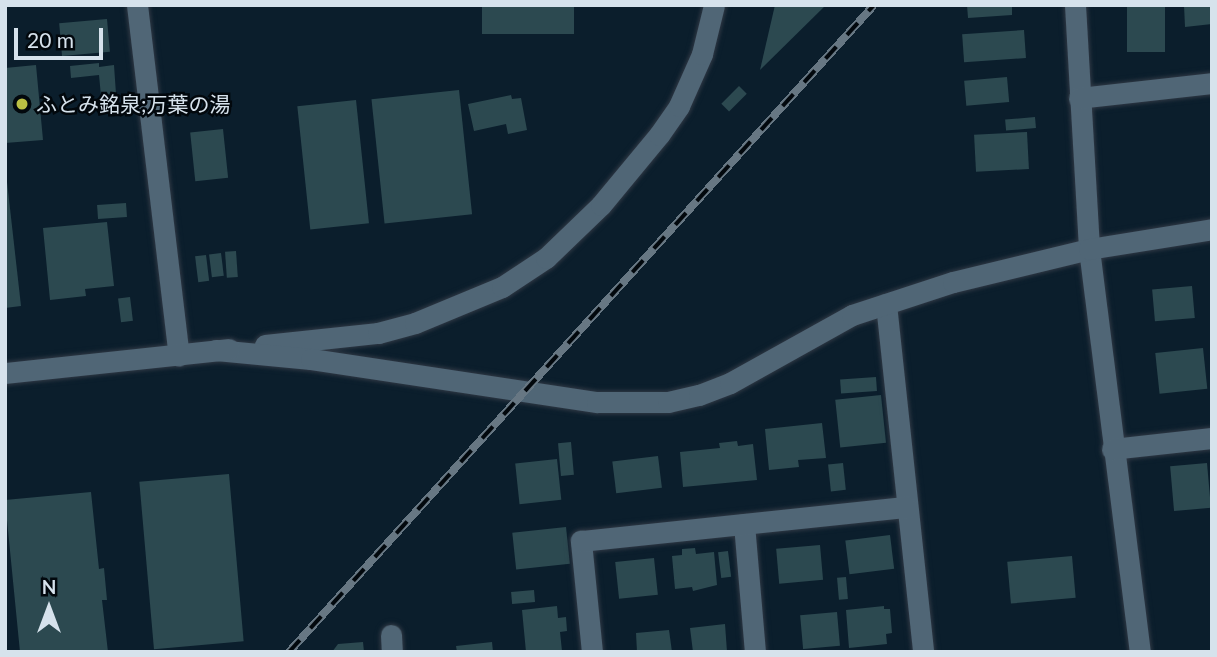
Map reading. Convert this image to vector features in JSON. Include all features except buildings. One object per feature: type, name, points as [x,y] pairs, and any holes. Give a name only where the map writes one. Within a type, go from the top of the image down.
[{"type":"street","points":[[137,5],[180,355]]},
{"type":"street","points":[[5,373],[378,333],[415,323],[502,287],[525,274],[577,229],[659,135],[691,81],[714,5]]},
{"type":"street","points":[[1075,5],[1089,249],[1112,449],[1140,652]]},
{"type":"street","points":[[1079,98],[1212,83]]},
{"type":"street","points":[[216,350],[311,359],[597,402],[642,404],[699,395],[730,383],[852,315],[953,282],[1089,249],[1212,229]]},
{"type":"street","points":[[886,304],[923,652]]},
{"type":"street","points":[[1112,449],[1212,438]]},
{"type":"street","points":[[592,652],[581,541],[906,506]]},
{"type":"street","points":[[744,524],[755,652]]},
{"type":"railway","points":[[289,652],[874,5]]},
{"type":"place","name":"ふとみ銘泉;万葉の湯","points":[[22,104]]}]
